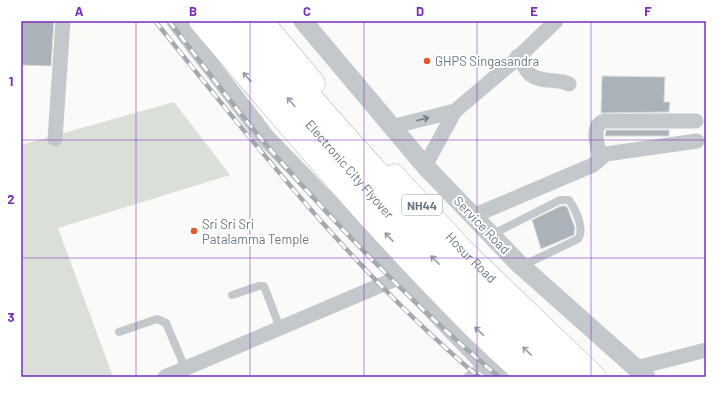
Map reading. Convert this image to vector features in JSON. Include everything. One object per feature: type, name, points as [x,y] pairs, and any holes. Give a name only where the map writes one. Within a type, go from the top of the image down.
[{"type":"highway","points":[[200,21],[303,144],[347,192],[464,317],[527,377]]},
{"type":"highway","name":"Electronic City Flyover","points":[[220,21],[390,215],[531,355],[557,377]]},
{"type":"highway","name":"Electronic City Flyover","points":[[247,21],[324,112],[448,251],[577,377]]},
{"type":"highway","name":"Hosur Road","points":[[262,21],[363,141],[464,250],[595,377]]},
{"type":"street","points":[[56,139],[63,21]]},
{"type":"street","points":[[176,21],[266,138],[484,363],[500,377]]},
{"type":"street","name":"Service Road","points":[[303,21],[425,166],[491,235],[522,266],[641,373]]},
{"type":"street","points":[[425,166],[455,111],[556,21]]},
{"type":"street","points":[[518,56],[530,74],[538,79],[562,81],[569,84]]},
{"type":"street","points":[[391,127],[455,111]]},
{"type":"street","points":[[600,158],[596,128],[599,122],[696,121]]},
{"type":"street","points":[[474,216],[593,165],[606,154],[697,141]]},
{"type":"street","points":[[165,377],[400,277]]},
{"type":"street","points":[[641,373],[706,350]]},
{"type":"lane","points":[[491,235],[560,200],[569,200],[581,227],[581,235],[578,239],[522,266]]},
{"type":"lane","points":[[232,295],[259,286],[264,286],[280,328]]},
{"type":"lane","points":[[119,332],[157,319],[162,320],[166,323],[185,368]]},
{"type":"lane","points":[[467,377],[484,363]]},
{"type":"shaded area","points":[[174,102],[230,175],[58,228],[113,377],[21,377],[21,145]]},
{"type":"building","points":[[21,21],[54,21],[51,66],[21,65]]},
{"type":"building","points":[[602,76],[665,77],[664,102],[670,102],[669,112],[601,113]]},
{"type":"building","points":[[606,130],[669,130],[669,136],[605,136]]},
{"type":"building","points":[[561,206],[566,206],[568,209],[575,228],[574,235],[541,249],[532,220]]},
{"type":"railway","points":[[155,21],[269,161],[349,252],[391,296],[479,377]]},
{"type":"railway","points":[[169,21],[248,123],[302,185],[383,271],[469,352],[499,377]]},
{"type":"place","name":"GHPS Singasandra","points":[[427,61]]},
{"type":"place","name":"Sri Sri Sri Patalamma Temple","points":[[194,231]]}]
